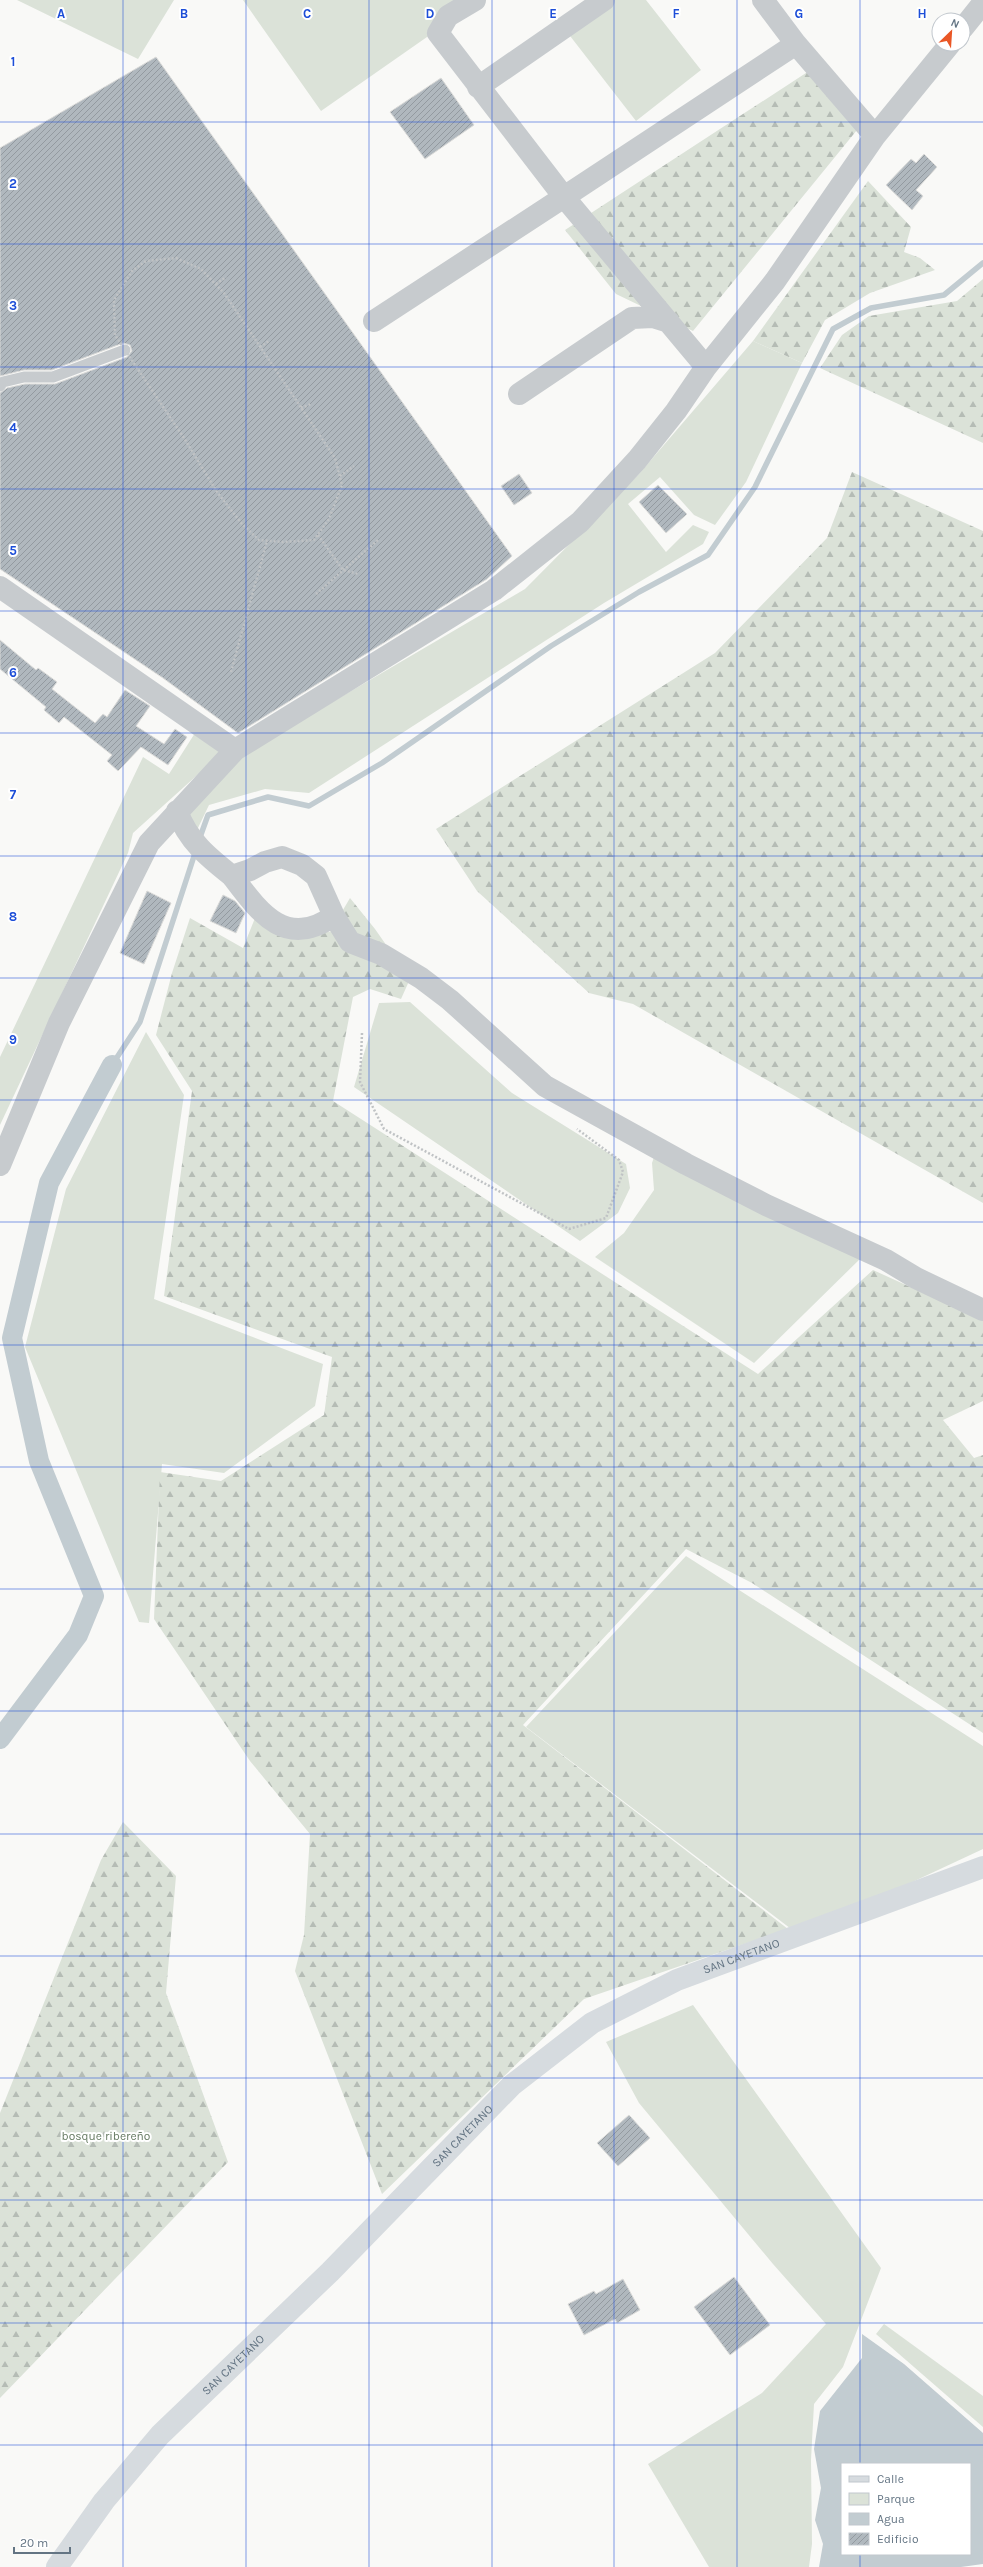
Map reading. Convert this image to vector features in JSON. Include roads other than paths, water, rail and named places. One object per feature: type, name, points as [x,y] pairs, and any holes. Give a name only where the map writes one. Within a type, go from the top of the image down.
[{"type":"main road","name":"SAN CAYETANO","points":[[57,2567],[104,2501],[160,2435],[330,2272],[512,2085],[592,2023],[677,1980],[983,1867]]},
{"type":"street","points":[[475,0],[448,16],[438,33],[564,197],[706,367]]},
{"type":"street","points":[[478,87],[604,0]]},
{"type":"street","points":[[763,0],[796,44],[875,136]]},
{"type":"street","points":[[971,18],[983,3]]},
{"type":"street","points":[[374,321],[796,44]]},
{"type":"street","points":[[0,1166],[58,1023],[149,843],[235,750],[494,590],[537,558],[580,522],[637,460],[676,411],[706,367],[775,281],[875,136],[943,52]]},
{"type":"street","points":[[519,394],[632,318],[653,317],[669,322]]},
{"type":"street","points":[[0,587],[235,750]]},
{"type":"street","points":[[177,811],[184,829],[207,857],[232,876],[268,919],[284,926],[303,929],[318,927],[334,916]]},
{"type":"street","points":[[232,876],[250,870],[265,862],[282,858],[295,863],[316,876],[334,916],[350,942],[380,954],[421,978],[450,1000],[545,1086],[686,1164],[766,1205],[886,1260],[916,1278],[983,1310]]},
{"type":"lane","points":[[0,386],[3,382],[24,377],[53,377],[125,350]]},
{"type":"water","points":[[862,2334],[904,2364],[983,2433],[983,2564],[961,2567],[819,2567],[823,2544],[815,2520],[821,2488],[814,2449],[820,2411],[862,2358]]},
{"type":"waterway","points":[[199,840],[208,815],[268,797],[309,806],[382,763],[551,646],[639,592],[708,555],[755,487],[833,329],[871,308],[944,295],[983,263]]},
{"type":"waterway","points":[[112,1065],[140,1022],[196,850]]},
{"type":"waterway","points":[[0,1739],[78,1635],[94,1596],[39,1461],[12,1338],[49,1183],[112,1065]]},
{"type":"park label","name":"bosque ribereño","points":[[106,2136]]}]
